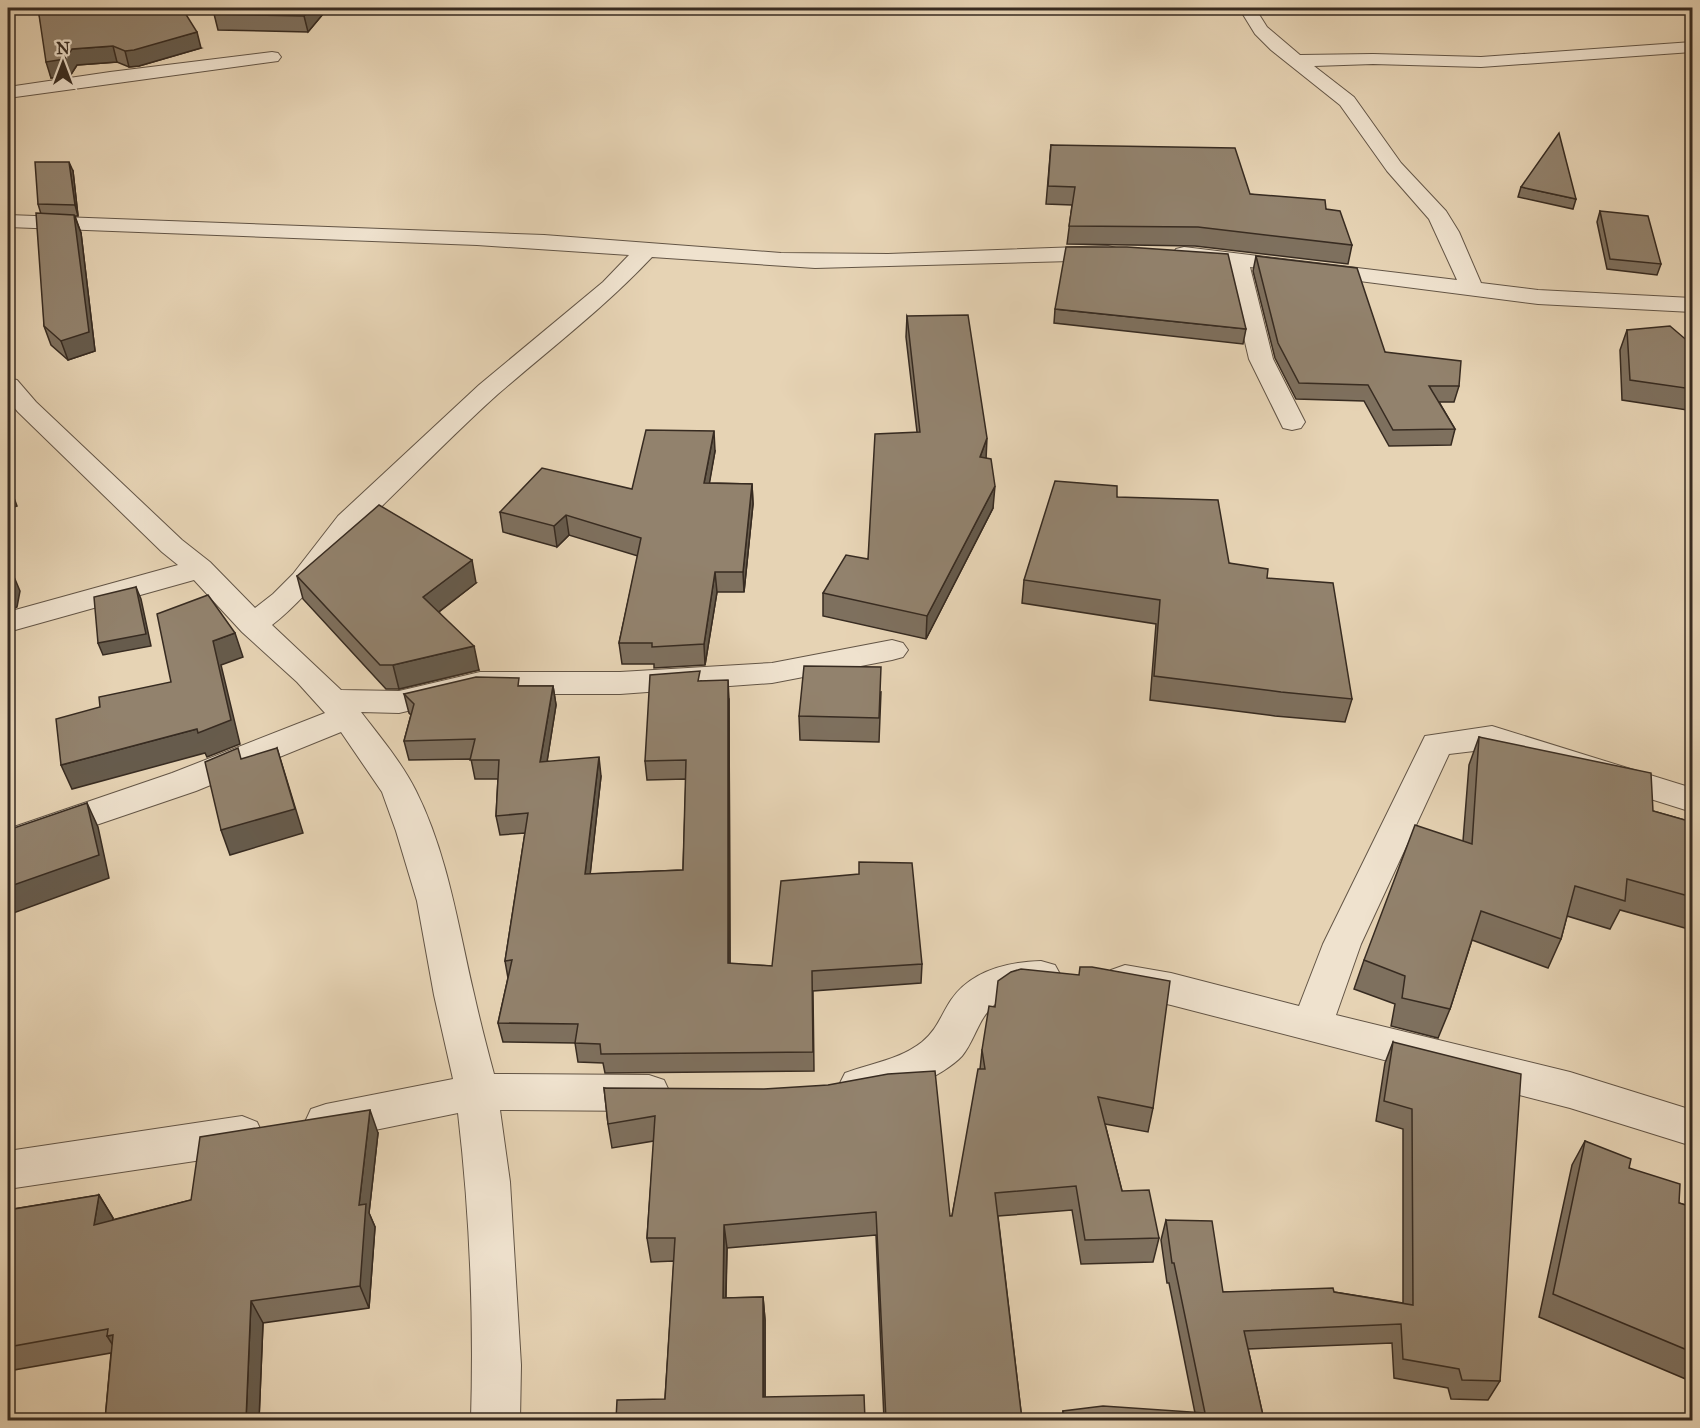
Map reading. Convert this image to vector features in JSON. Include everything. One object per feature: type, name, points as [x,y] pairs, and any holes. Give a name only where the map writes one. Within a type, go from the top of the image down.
[{"type":"street","points":[[1247,8],[1261,30],[1294,61],[1343,96],[1394,167],[1430,205],[1448,232],[1473,290]]},
{"type":"street","points":[[1294,61],[1373,59],[1481,62],[1692,47]]},
{"type":"street","points":[[8,93],[110,77],[272,57]]},
{"type":"street","points":[[8,221],[434,237],[814,261],[1134,253]]},
{"type":"street","points":[[254,625],[284,601],[304,580],[348,522],[488,390],[611,287],[647,249]]},
{"type":"street","points":[[1164,254],[1237,259],[1549,298],[1692,305]]},
{"type":"street","points":[[1237,259],[1246,309],[1262,360],[1292,422]]},
{"type":"street","points":[[8,385],[27,407],[164,538],[200,568],[254,625],[308,675],[339,709],[383,765],[399,792],[436,901],[454,995],[477,1092],[488,1182],[497,1365],[496,1420]]},
{"type":"street","points":[[8,622],[200,568]]},
{"type":"street","points":[[8,842],[184,782],[339,709],[399,702],[480,683],[620,683],[772,673],[892,650]]},
{"type":"street","points":[[1312,1026],[1342,944],[1437,744],[1492,736],[1692,800]]},
{"type":"street","points":[[828,1089],[879,1082],[918,1066],[947,1044],[980,993],[995,983],[1021,976],[1083,974],[1171,989],[1570,1090],[1692,1128]]},
{"type":"street","points":[[8,1170],[352,1118],[477,1092],[687,1093]]},
{"type":"building","points":[[38,8],[182,8],[197,32],[134,50],[125,51],[113,46],[72,49],[65,59],[46,62]]},
{"type":"building","points":[[214,8],[311,8],[304,16],[214,14]]},
{"type":"building","points":[[1559,133],[1576,199],[1521,187]]},
{"type":"building","points":[[1051,145],[1235,148],[1250,194],[1325,200],[1326,209],[1340,211],[1352,245],[1198,227],[1069,226],[1075,187],[1048,186]]},
{"type":"building","points":[[35,162],[69,162],[75,205],[38,204]]},
{"type":"building","points":[[1600,211],[1648,216],[1661,264],[1610,259]]},
{"type":"building","points":[[36,213],[74,215],[89,332],[61,341],[44,326]]},
{"type":"building","points":[[1066,247],[1127,247],[1228,254],[1246,329],[1055,309]]},
{"type":"building","points":[[1256,256],[1357,268],[1385,352],[1461,361],[1459,386],[1429,386],[1455,429],[1393,430],[1368,385],[1299,383],[1278,343]]},
{"type":"building","points":[[968,315],[987,438],[980,457],[991,459],[995,486],[927,616],[823,593],[846,555],[868,559],[875,434],[920,432],[907,316]]},
{"type":"building","points":[[1670,326],[1690,343],[1692,389],[1630,380],[1627,330]]},
{"type":"building","points":[[646,430],[714,431],[704,483],[752,484],[743,572],[715,572],[704,644],[652,647],[652,643],[619,643],[641,538],[566,515],[554,526],[500,512],[542,468],[632,489]]},
{"type":"building","points":[[1055,481],[1117,486],[1117,497],[1218,500],[1229,563],[1268,569],[1267,578],[1333,583],[1352,699],[1154,676],[1160,600],[1024,580]]},
{"type":"building","points":[[379,505],[472,560],[423,597],[474,646],[393,665],[380,665],[297,576]]},
{"type":"building","points":[[12,572],[9,588],[8,589],[8,573]]},
{"type":"building","points":[[136,587],[146,634],[98,643],[94,597]]},
{"type":"building","points":[[208,595],[235,633],[213,641],[231,720],[198,733],[197,729],[61,765],[56,719],[100,707],[99,697],[171,682],[157,614]]},
{"type":"building","points":[[804,666],[881,667],[879,718],[799,716]]},
{"type":"building","points":[[700,671],[698,681],[728,680],[728,963],[772,966],[781,881],[859,874],[859,862],[912,863],[922,964],[812,971],[813,1052],[601,1054],[600,1044],[575,1043],[578,1024],[498,1023],[512,960],[505,961],[528,813],[496,816],[499,760],[470,760],[475,739],[404,741],[414,704],[404,694],[476,677],[519,678],[518,686],[553,686],[540,762],[599,757],[585,874],[683,870],[686,760],[645,761],[650,675]]},
{"type":"building","points":[[1479,737],[1651,773],[1653,811],[1692,822],[1692,897],[1627,879],[1625,901],[1575,886],[1561,939],[1481,911],[1450,1009],[1402,998],[1405,976],[1364,960],[1415,825],[1472,844]]},
{"type":"building","points":[[238,748],[241,759],[277,748],[295,809],[221,830],[205,762]]},
{"type":"building","points":[[87,803],[99,855],[8,887],[8,830]]},
{"type":"building","points":[[1080,967],[1092,967],[1170,981],[1153,1108],[1098,1097],[1122,1191],[1149,1190],[1159,1238],[1085,1240],[1076,1186],[995,1193],[1022,1420],[886,1420],[876,1212],[724,1225],[723,1298],[763,1297],[763,1397],[864,1395],[865,1420],[616,1420],[617,1400],[665,1399],[675,1238],[647,1238],[655,1116],[608,1124],[604,1088],[764,1089],[828,1085],[888,1074],[935,1071],[950,1216],[952,1216],[978,1069],[985,1069],[982,1050],[989,1006],[995,1007],[998,981],[1011,972],[1021,969],[1079,975]]},
{"type":"building","points":[[1393,1042],[1521,1074],[1500,1381],[1462,1380],[1459,1369],[1403,1359],[1401,1324],[1244,1331],[1264,1420],[1065,1420],[1063,1411],[1103,1406],[1205,1413],[1174,1263],[1172,1263],[1166,1220],[1212,1221],[1223,1292],[1333,1288],[1334,1292],[1413,1305],[1412,1109],[1384,1101]]},
{"type":"building","points":[[370,1110],[359,1205],[366,1204],[360,1286],[251,1301],[246,1420],[105,1420],[113,1335],[107,1336],[108,1329],[8,1347],[8,1210],[99,1195],[94,1225],[191,1200],[200,1137]]},
{"type":"building","points":[[1585,1141],[1631,1159],[1629,1168],[1680,1184],[1679,1203],[1692,1207],[1692,1352],[1553,1294]]}]
